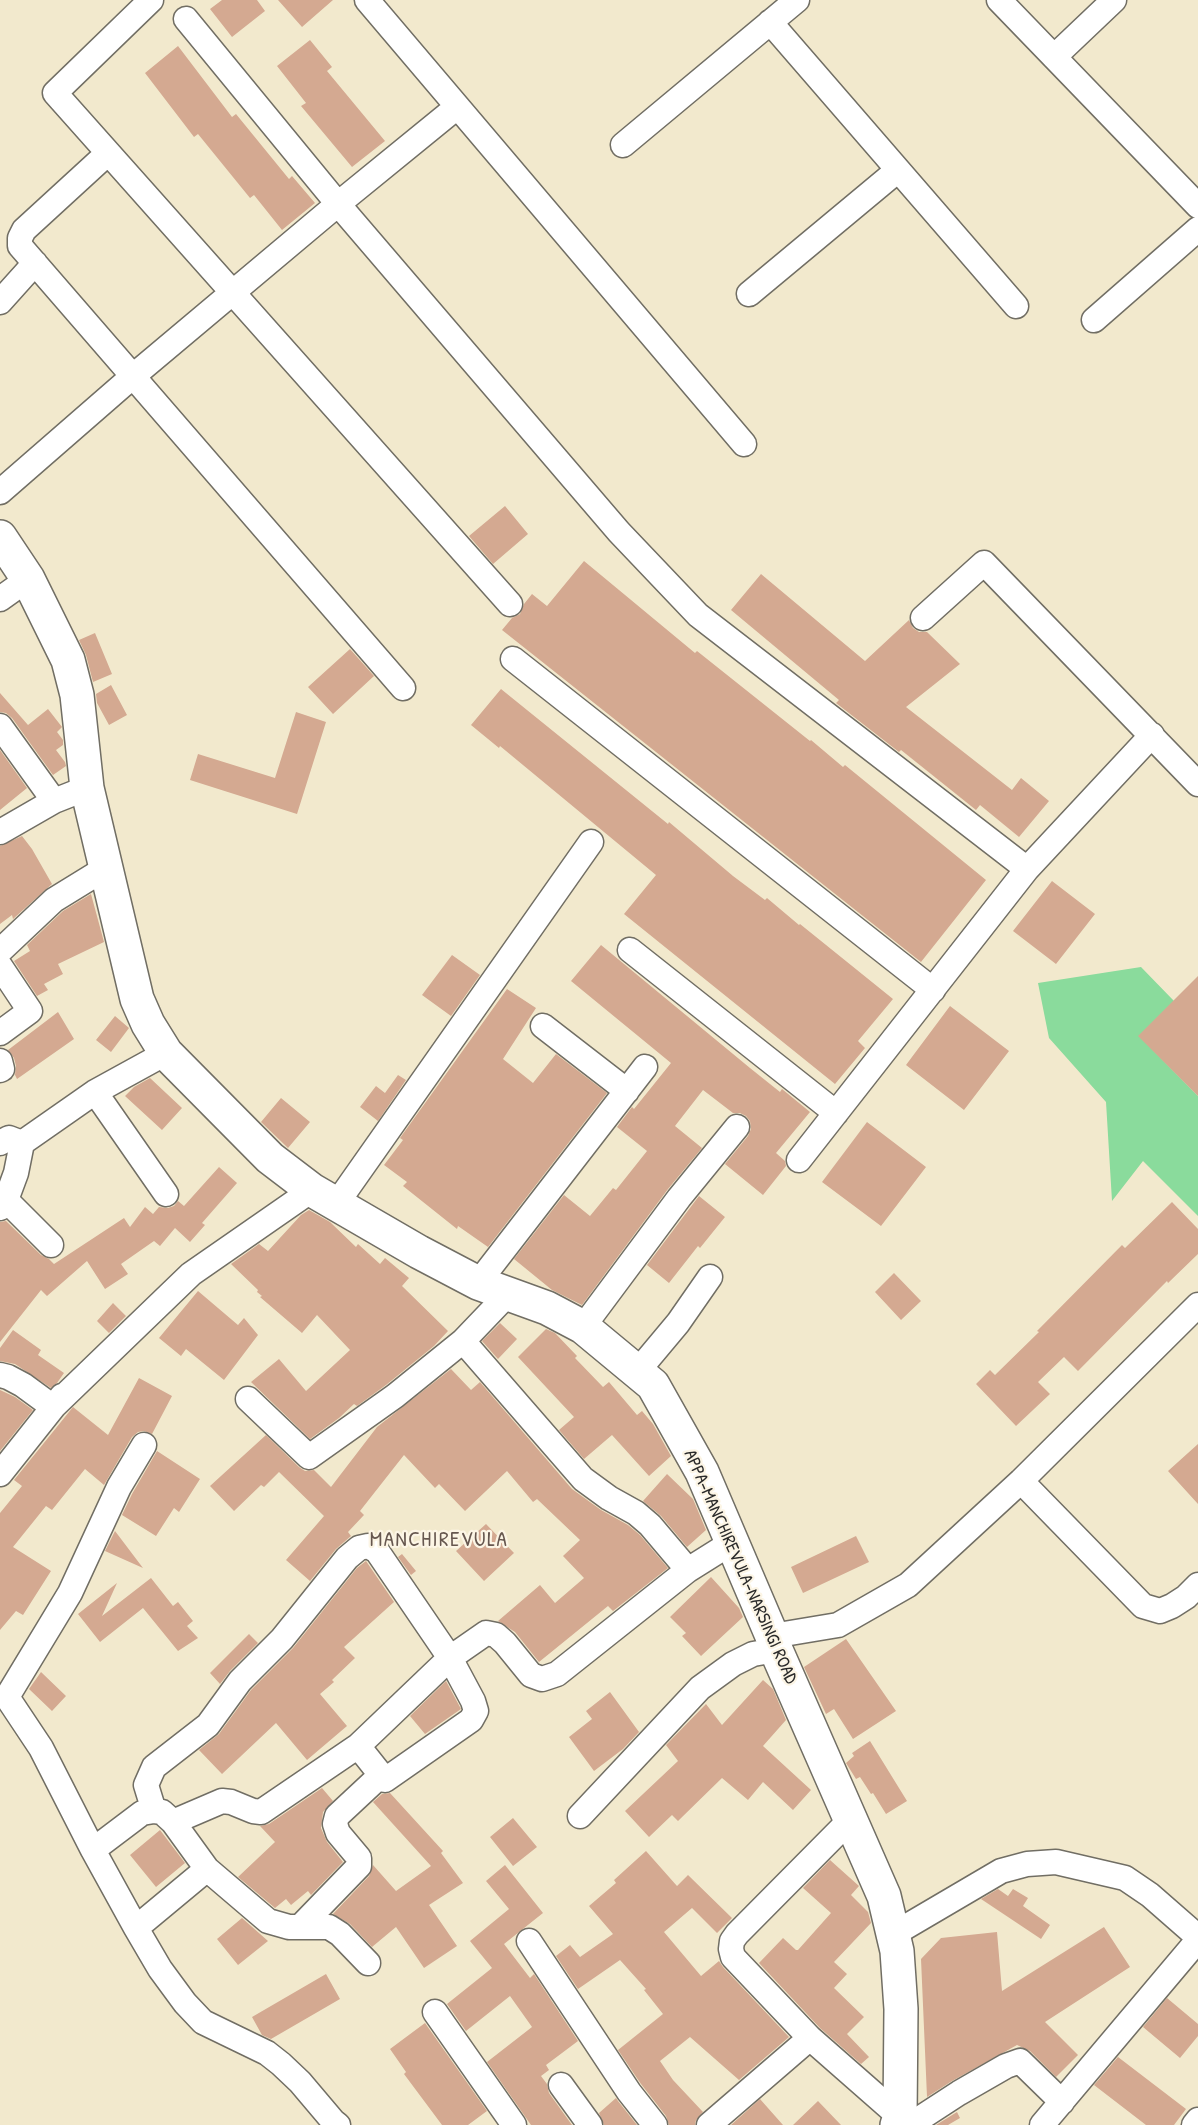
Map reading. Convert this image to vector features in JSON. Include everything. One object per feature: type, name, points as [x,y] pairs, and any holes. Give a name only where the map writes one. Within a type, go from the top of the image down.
[{"type":"street","points":[[152,0],[55,93],[510,604]]},
{"type":"street","points":[[366,0],[744,444]]},
{"type":"street","points":[[623,145],[797,0]]},
{"type":"street","points":[[999,0],[1198,206]]},
{"type":"street","points":[[1054,57],[1114,0]]},
{"type":"street","points":[[186,19],[338,204],[619,532],[698,615],[1027,869]]},
{"type":"street","points":[[770,22],[1016,306]]},
{"type":"street","points":[[0,492],[132,376],[457,107]]},
{"type":"street","points":[[108,153],[24,230],[20,238],[20,246],[403,688]]},
{"type":"street","points":[[749,294],[898,170]]},
{"type":"street","points":[[1094,320],[1198,229]]},
{"type":"street","points":[[0,302],[35,263]]},
{"type":"street","name":"APPA-MANCHIREVULA-NARSINGI ROAD","points":[[0,537],[28,579],[68,660],[77,695],[87,788],[137,999],[148,1024],[166,1053],[270,1158],[325,1197],[419,1252],[493,1289],[548,1308],[583,1327],[653,1385],[702,1472],[884,1896],[897,1951],[901,2009],[900,2122]]},
{"type":"street","points":[[923,618],[984,563],[1198,784]]},
{"type":"street","points":[[0,599],[28,579]]},
{"type":"street","points":[[513,659],[933,990]]},
{"type":"street","points":[[0,726],[54,801]]},
{"type":"street","points":[[799,1160],[1027,869],[1152,735]]},
{"type":"street","points":[[4,822],[87,788]]},
{"type":"street","points":[[53,1407],[191,1274],[325,1197],[591,842]]},
{"type":"street","points":[[0,951],[54,900],[106,868]]},
{"type":"street","points":[[630,950],[836,1113]]},
{"type":"street","points":[[0,966],[30,1011],[0,1033]]},
{"type":"street","points":[[543,1026],[627,1090]]},
{"type":"street","points":[[51,1245],[3,1204],[16,1173],[8,1138],[166,1053]]},
{"type":"street","points":[[0,1061],[2,1069],[0,1070]]},
{"type":"street","points":[[248,1399],[309,1457],[395,1396],[463,1341],[493,1289],[627,1090],[645,1067]]},
{"type":"street","points":[[95,1092],[166,1194]]},
{"type":"street","points":[[583,1327],[680,1198],[737,1127]]},
{"type":"street","points":[[637,1372],[678,1323],[710,1277]]},
{"type":"street","points":[[580,1816],[700,1688],[733,1664],[774,1643],[838,1625],[908,1585],[1021,1481],[1198,1305]]},
{"type":"street","points":[[463,1341],[583,1479],[636,1513],[650,1525],[687,1570]]},
{"type":"street","points":[[0,1474],[91,1359]]},
{"type":"street","points":[[0,1375],[23,1385],[53,1407]]},
{"type":"street","points":[[144,1444],[119,1487],[70,1593],[3,1694],[41,1748],[136,1928],[184,2003],[203,2022],[267,2053],[281,2064],[338,2125]]},
{"type":"street","points":[[1021,1481],[1143,1606],[1160,1611],[1186,1597],[1198,1585]]},
{"type":"street","points":[[93,1850],[142,1813],[163,1816],[222,1801],[261,1812],[358,1746],[450,1658],[486,1633],[496,1635],[505,1643],[531,1675],[542,1678],[557,1674],[687,1570],[731,1543]]},
{"type":"street","points":[[358,1746],[385,1780],[474,1717],[476,1711],[450,1658],[377,1551],[368,1546],[359,1548],[347,1558],[282,1639],[240,1680],[208,1725],[154,1767],[146,1785],[163,1816],[207,1869],[268,1921],[289,1927],[329,1927],[340,1934],[368,1963]]},
{"type":"street","points":[[300,1927],[359,1866],[359,1858],[338,1833],[335,1824],[337,1816],[381,1774]]},
{"type":"street","points":[[850,1820],[737,1934],[732,1941],[733,1957],[810,2038],[900,2122],[919,2119],[1006,2066],[1020,2061],[1062,2102]]},
{"type":"street","points":[[892,1935],[1001,1871],[1027,1864],[1056,1862],[1125,1878],[1150,1894],[1198,1939],[1042,2125]]},
{"type":"street","points":[[136,1928],[207,1869]]},
{"type":"street","points":[[529,1941],[629,2092],[655,2125]]},
{"type":"street","points":[[435,2012],[514,2125]]},
{"type":"street","points":[[709,2125],[810,2038]]},
{"type":"street","points":[[561,2085],[590,2125]]},
{"type":"street","points":[[1194,2125],[1198,2121]]},
{"type":"green space","points":[[1141,967],[1174,1001],[1139,1036],[1198,1096],[1198,1216],[1143,1161],[1112,1201],[1106,1102],[1049,1038],[1038,983]]},
{"type":"building","points":[[222,0],[257,0],[265,11],[232,37],[210,9]]},
{"type":"building","points":[[278,0],[333,0],[302,27]]},
{"type":"building","points":[[310,40],[332,67],[327,71],[385,141],[352,167],[301,106],[306,103],[277,66]]},
{"type":"building","points":[[178,46],[232,117],[236,114],[289,179],[292,176],[315,203],[282,230],[254,195],[250,198],[198,134],[194,137],[145,73]]},
{"type":"building","points":[[505,506],[528,534],[493,564],[469,536]]},
{"type":"building","points":[[584,561],[695,653],[697,651],[843,767],[845,765],[986,880],[921,962],[502,630],[512,618],[520,614],[532,594],[547,606]]},
{"type":"building","points":[[761,574],[865,661],[909,620],[913,628],[919,632],[927,632],[960,664],[906,707],[1012,790],[1021,778],[1049,801],[1019,837],[980,805],[976,810],[901,750],[899,752],[836,703],[839,700],[731,610]]},
{"type":"building","points":[[95,633],[112,674],[93,682],[86,655],[79,640]]},
{"type":"building","points":[[350,649],[374,676],[333,714],[308,687]]},
{"type":"building","points":[[111,685],[127,715],[109,725],[97,703],[96,694]]},
{"type":"building","points":[[501,689],[668,824],[669,822],[733,876],[765,900],[767,898],[893,999],[858,1041],[865,1048],[835,1084],[624,914],[656,875],[500,746],[499,748],[471,725]]},
{"type":"building","points":[[0,693],[28,725],[48,709],[62,727],[57,732],[63,740],[63,745],[56,750],[66,766],[53,775],[12,718],[0,712]]},
{"type":"building","points":[[296,712],[326,722],[297,814],[190,780],[198,754],[275,778]]},
{"type":"building","points":[[0,750],[27,788],[0,810]]},
{"type":"building","points":[[22,836],[52,884],[13,919],[12,915],[0,924],[0,846]]},
{"type":"building","points":[[1052,881],[1095,914],[1056,964],[1013,931]]},
{"type":"building","points":[[91,894],[104,942],[58,964],[63,974],[44,984],[48,990],[37,996],[14,961],[30,951],[27,945],[63,911]]},
{"type":"building","points":[[601,945],[780,1092],[782,1089],[810,1112],[776,1153],[785,1161],[786,1166],[763,1195],[725,1164],[748,1136],[751,1129],[750,1121],[740,1113],[733,1113],[703,1090],[675,1126],[702,1148],[668,1189],[582,1305],[552,1290],[514,1259],[564,1195],[590,1216],[613,1188],[616,1190],[647,1151],[617,1127],[671,1063],[571,981]]},
{"type":"building","points":[[452,955],[480,975],[451,1016],[422,995]]},
{"type":"building","points":[[1198,976],[1198,1096],[1138,1036]]},
{"type":"building","points":[[507,989],[536,1008],[503,1059],[533,1083],[556,1054],[607,1093],[488,1247],[458,1226],[457,1229],[403,1186],[407,1182],[384,1165],[403,1140],[400,1138]]},
{"type":"building","points":[[950,1006],[1009,1051],[964,1110],[906,1065]]},
{"type":"building","points":[[58,1012],[74,1039],[17,1079],[14,1058],[8,1050]]},
{"type":"building","points":[[115,1016],[129,1028],[111,1052],[96,1040]]},
{"type":"building","points":[[398,1075],[406,1080],[378,1121],[360,1107],[376,1086],[385,1093]]},
{"type":"building","points":[[150,1078],[182,1108],[162,1130],[125,1096],[134,1087]]},
{"type":"building","points":[[281,1098],[310,1122],[288,1148],[261,1122]]},
{"type":"building","points":[[867,1122],[926,1167],[881,1226],[822,1182]]},
{"type":"building","points":[[219,1167],[237,1183],[202,1223],[205,1225],[190,1242],[175,1228],[160,1246],[154,1241],[121,1264],[128,1274],[105,1289],[87,1261],[47,1296],[41,1290],[0,1342],[0,1222],[6,1221],[41,1255],[54,1264],[124,1218],[130,1227],[145,1207],[153,1214],[159,1207],[168,1208],[174,1206],[178,1201],[184,1206]]},
{"type":"building","points":[[699,1196],[725,1217],[700,1248],[698,1246],[669,1283],[647,1265]]},
{"type":"building","points":[[1172,1202],[1198,1229],[1198,1254],[1168,1283],[1167,1281],[1078,1371],[1064,1357],[1038,1382],[1050,1394],[1016,1426],[976,1384],[990,1370],[995,1375],[1122,1245],[1125,1248]]},
{"type":"building","points":[[309,1210],[330,1222],[356,1247],[358,1244],[380,1264],[385,1258],[409,1278],[402,1286],[448,1331],[434,1346],[386,1385],[357,1406],[354,1404],[310,1439],[251,1382],[279,1359],[306,1391],[350,1350],[317,1315],[302,1333],[260,1297],[262,1296],[257,1292],[258,1290],[231,1264],[259,1244],[268,1251],[301,1215]]},
{"type":"building","points":[[894,1273],[921,1301],[901,1320],[875,1292]]},
{"type":"building","points":[[198,1291],[238,1325],[244,1318],[258,1335],[224,1380],[186,1349],[181,1356],[159,1338]]},
{"type":"building","points":[[113,1303],[126,1316],[109,1333],[97,1321]]},
{"type":"building","points":[[500,1323],[517,1339],[498,1359],[482,1341]]},
{"type":"building","points":[[546,1329],[555,1333],[603,1387],[609,1382],[637,1415],[642,1411],[653,1424],[671,1456],[649,1476],[612,1435],[584,1459],[559,1430],[574,1417],[518,1357]]},
{"type":"building","points":[[13,1330],[41,1350],[38,1355],[64,1373],[51,1388],[15,1364],[0,1361],[0,1348]]},
{"type":"building","points":[[451,1369],[471,1390],[480,1382],[572,1489],[601,1510],[628,1525],[640,1535],[668,1568],[613,1611],[608,1606],[539,1662],[515,1632],[498,1621],[540,1585],[555,1603],[584,1578],[563,1556],[580,1540],[537,1499],[533,1502],[507,1471],[465,1511],[439,1484],[435,1488],[404,1455],[360,1511],[364,1515],[348,1532],[351,1536],[336,1549],[310,1581],[286,1560],[324,1516],[279,1472],[264,1487],[261,1485],[234,1511],[210,1486],[266,1435],[299,1467],[305,1471],[314,1470],[331,1487],[377,1427]]},
{"type":"building","points":[[139,1378],[172,1396],[152,1434],[144,1431],[132,1437],[104,1485],[85,1469],[52,1510],[46,1506],[13,1547],[51,1571],[23,1615],[16,1611],[0,1630],[0,1513],[22,1486],[14,1480],[73,1407],[108,1435]]},
{"type":"building","points":[[0,1390],[33,1410],[0,1451]]},
{"type":"building","points":[[1198,1444],[1198,1504],[1168,1471]]},
{"type":"building","points":[[157,1451],[200,1479],[179,1512],[174,1508],[156,1536],[122,1515]]},
{"type":"building","points":[[667,1474],[693,1499],[706,1530],[687,1547],[661,1516],[643,1501]]},
{"type":"building","points":[[486,1524],[514,1553],[484,1581],[456,1551]]},
{"type":"building","points":[[115,1531],[143,1568],[105,1551]]},
{"type":"building","points":[[856,1536],[869,1562],[803,1593],[791,1567]]},
{"type":"building","points":[[402,1554],[416,1571],[411,1575],[398,1557]]},
{"type":"building","points":[[366,1561],[394,1602],[344,1647],[355,1658],[320,1694],[347,1726],[307,1760],[276,1723],[222,1774],[199,1750],[219,1734],[251,1690],[293,1648],[357,1568]]},
{"type":"building","points":[[711,1577],[739,1608],[743,1617],[701,1656],[682,1636],[686,1633],[670,1617]]},
{"type":"building","points":[[151,1578],[173,1606],[178,1602],[193,1621],[187,1626],[198,1638],[178,1651],[143,1608],[100,1642],[78,1614],[117,1583],[102,1616]]},
{"type":"building","points":[[249,1634],[258,1643],[220,1684],[210,1673]]},
{"type":"building","points":[[846,1639],[896,1711],[853,1739],[834,1709],[826,1714],[804,1667]]},
{"type":"building","points":[[41,1672],[66,1696],[52,1711],[29,1689]]},
{"type":"building","points":[[763,1680],[773,1689],[786,1720],[763,1746],[811,1790],[793,1810],[763,1782],[748,1800],[722,1778],[678,1821],[672,1815],[649,1837],[625,1811],[678,1761],[666,1745],[706,1704],[722,1725]]},
{"type":"building","points":[[446,1681],[461,1709],[425,1734],[410,1716]]},
{"type":"building","points":[[610,1692],[639,1732],[623,1749],[594,1771],[569,1737],[592,1719],[586,1711]]},
{"type":"building","points":[[870,1741],[907,1801],[886,1814],[873,1793],[871,1794],[860,1777],[856,1779],[846,1763],[854,1756],[852,1753]]},
{"type":"building","points":[[322,1788],[333,1801],[323,1812],[321,1828],[327,1842],[343,1862],[311,1895],[308,1891],[291,1905],[286,1899],[275,1908],[238,1877],[275,1842],[260,1826],[269,1824]]},
{"type":"building","points":[[390,1793],[443,1851],[441,1853],[463,1883],[429,1905],[457,1946],[424,1968],[396,1927],[372,1947],[350,1924],[333,1914],[369,1876],[373,1865],[396,1891],[431,1866],[373,1802],[382,1794]]},
{"type":"building","points":[[513,1818],[537,1847],[513,1866],[490,1837]]},
{"type":"building","points":[[160,1830],[185,1863],[156,1887],[130,1855]]},
{"type":"building","points":[[646,1851],[677,1886],[688,1875],[732,1918],[717,1933],[692,1908],[664,1932],[701,1976],[719,1961],[789,2037],[739,2080],[690,2037],[660,2061],[673,2080],[703,2112],[695,2125],[669,2125],[666,2116],[618,2050],[663,2014],[644,1990],[646,1989],[620,1960],[578,1989],[556,1956],[570,1945],[580,1957],[613,1934],[589,1906],[616,1883],[614,1880]]},
{"type":"building","points":[[830,1860],[859,1886],[851,1895],[868,1912],[871,1923],[834,1962],[847,1974],[834,1988],[864,2017],[847,2034],[869,2057],[861,2064],[820,2028],[759,1963],[783,1938],[798,1950],[831,1913],[803,1888]]},
{"type":"building","points":[[505,1865],[543,1913],[504,1944],[530,1978],[534,1974],[578,2041],[546,2065],[549,2070],[541,2076],[547,2084],[549,2093],[572,2125],[531,2125],[487,2062],[532,2027],[510,1996],[466,2031],[447,2004],[492,1968],[470,1941],[509,1909],[486,1881]]},
{"type":"building","points":[[998,1889],[1008,1896],[1013,1889],[1028,1898],[1023,1906],[1050,1925],[1041,1939],[981,1899]]},
{"type":"building","points":[[242,1918],[268,1941],[238,1965],[217,1939]]},
{"type":"building","points":[[1104,1927],[1130,1967],[1045,2022],[1078,2055],[1056,2077],[1030,2051],[1017,2045],[927,2097],[921,1959],[941,1938],[997,1932],[1002,1991]]},
{"type":"building","points":[[326,1974],[340,1999],[271,2039],[262,2035],[252,2017]]},
{"type":"building","points":[[1167,1998],[1198,2024],[1198,2036],[1180,2058],[1143,2027]]},
{"type":"building","points":[[425,2023],[487,2111],[468,2125],[442,2125],[404,2074],[406,2072],[390,2049]]},
{"type":"building","points":[[1118,2057],[1186,2109],[1174,2125],[1146,2125],[1094,2085]]},
{"type":"building","points":[[616,2098],[637,2125],[604,2125],[599,2113]]},
{"type":"building","points":[[760,2099],[783,2125],[731,2125]]},
{"type":"building","points":[[818,2101],[841,2125],[793,2125]]},
{"type":"building","points":[[957,2112],[960,2118],[948,2125],[936,2125]]},
{"type":"district","name":"MANCHIREVULA","points":[[439,1540]]}]
